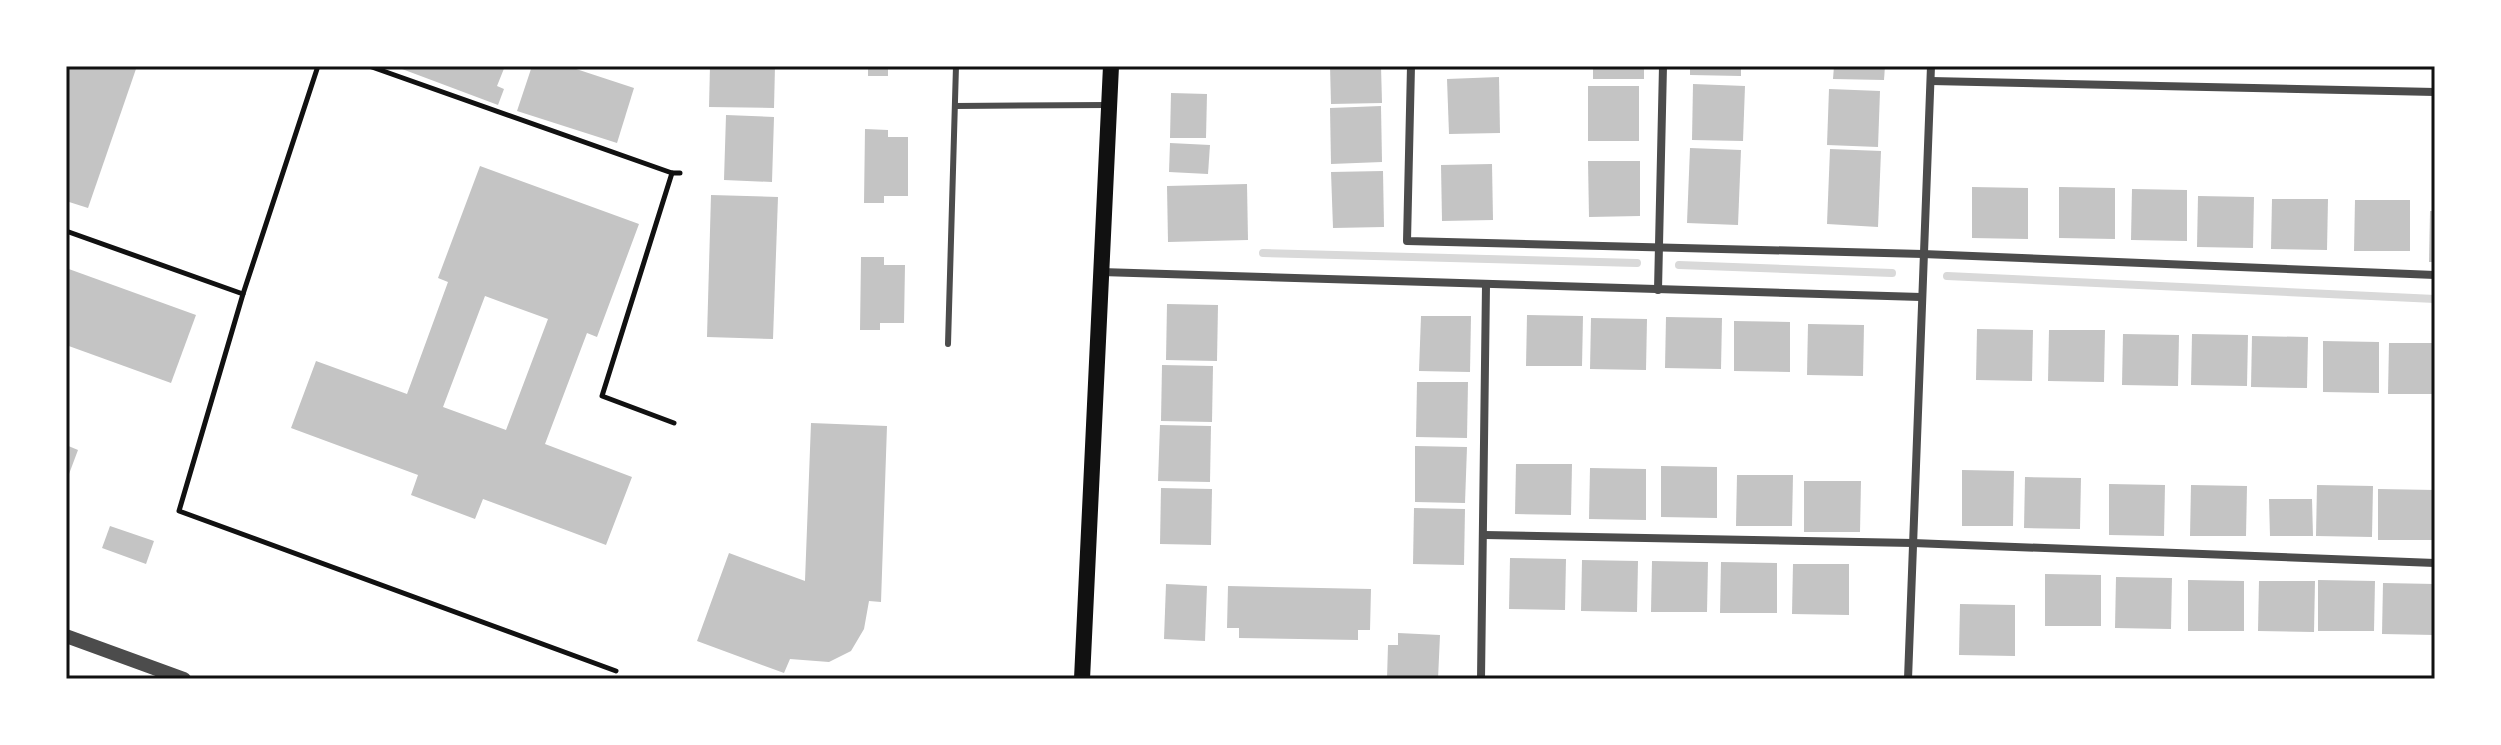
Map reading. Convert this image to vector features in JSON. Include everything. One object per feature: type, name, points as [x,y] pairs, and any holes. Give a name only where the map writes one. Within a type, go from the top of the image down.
[{"type":"main road","points":[[1082,679],[1111,66]]},
{"type":"street","points":[[1411,66],[1407,241],[1923,254],[2435,275]]},
{"type":"street","points":[[1658,290],[1663,66]]},
{"type":"street","points":[[1908,679],[1931,66]]},
{"type":"street","points":[[1931,81],[2435,92]]},
{"type":"street","points":[[1101,272],[1921,297]]},
{"type":"street","points":[[1481,679],[1486,285]]},
{"type":"street","points":[[1485,535],[1913,543],[2435,563]]},
{"type":"street","points":[[66,636],[184,679]]},
{"type":"lane","points":[[948,344],[956,66]]},
{"type":"lane","points":[[955,106],[1109,105]]},
{"type":"path","points":[[318,66],[243,294],[179,511],[616,671]]},
{"type":"path","points":[[369,66],[672,173],[680,173]]},
{"type":"path","points":[[672,173],[602,396],[674,423]]},
{"type":"path","points":[[66,231],[243,294]]},
{"type":"building","points":[[66,66],[137,66],[88,208],[66,201]]},
{"type":"building","points":[[394,66],[505,66],[497,86],[504,89],[498,105]]},
{"type":"building","points":[[532,66],[567,66],[634,88],[617,143],[517,111]]},
{"type":"building","points":[[710,66],[775,66],[774,108],[709,107]]},
{"type":"building","points":[[868,66],[888,66],[888,76],[868,76]]},
{"type":"building","points":[[1330,66],[1381,66],[1382,103],[1331,104]]},
{"type":"building","points":[[1448,66],[1500,66],[1500,69],[1448,69]]},
{"type":"building","points":[[1593,66],[1644,66],[1644,79],[1593,79]]},
{"type":"building","points":[[1690,66],[1741,66],[1741,76],[1690,75]]},
{"type":"building","points":[[1834,66],[1885,66],[1884,80],[1833,79]]},
{"type":"building","points":[[1499,77],[1500,133],[1449,134],[1447,79]]},
{"type":"building","points":[[1693,84],[1745,86],[1743,141],[1692,140]]},
{"type":"building","points":[[1588,86],[1639,86],[1639,141],[1588,141]]},
{"type":"building","points":[[1829,89],[1880,91],[1878,147],[1827,145]]},
{"type":"building","points":[[1171,93],[1207,94],[1206,138],[1170,138]]},
{"type":"building","points":[[1381,106],[1382,162],[1331,164],[1330,108]]},
{"type":"building","points":[[726,115],[774,117],[772,182],[724,180]]},
{"type":"building","points":[[865,129],[888,130],[888,137],[908,137],[908,196],[884,196],[884,203],[864,203]]},
{"type":"building","points":[[1170,143],[1210,145],[1208,174],[1169,172]]},
{"type":"building","points":[[1690,148],[1741,150],[1738,225],[1687,223]]},
{"type":"building","points":[[1830,149],[1881,151],[1878,227],[1827,224]]},
{"type":"building","points":[[1588,161],[1640,161],[1640,216],[1589,217]]},
{"type":"building","points":[[1492,164],[1493,220],[1442,221],[1441,165]]},
{"type":"building","points":[[480,166],[639,224],[597,337],[587,333],[545,444],[632,477],[606,545],[483,499],[475,519],[411,495],[418,475],[291,428],[316,361],[407,394],[448,282],[438,278]],"holes":[[[485,296],[548,319],[506,430],[443,407]]]},
{"type":"building","points":[[1383,171],[1384,227],[1333,228],[1331,172]]},
{"type":"building","points":[[1247,184],[1248,240],[1168,242],[1167,186]]},
{"type":"building","points":[[1972,187],[2028,188],[2028,239],[1972,238]]},
{"type":"building","points":[[2059,187],[2115,188],[2115,239],[2059,238]]},
{"type":"building","points":[[2132,189],[2187,190],[2187,241],[2131,240]]},
{"type":"building","points":[[711,195],[778,197],[773,339],[707,337]]},
{"type":"building","points":[[2198,196],[2254,197],[2253,248],[2197,247]]},
{"type":"building","points":[[2272,199],[2328,199],[2327,250],[2271,249]]},
{"type":"building","points":[[2355,200],[2410,200],[2410,251],[2354,251]]},
{"type":"building","points":[[2430,211],[2435,211],[2435,262],[2429,262]]},
{"type":"building","points":[[861,257],[884,257],[884,265],[905,265],[904,323],[880,323],[880,330],[860,330]]},
{"type":"building","points":[[66,268],[196,315],[171,383],[66,345]]},
{"type":"building","points":[[1167,304],[1218,305],[1217,361],[1166,360]]},
{"type":"building","points":[[1527,315],[1583,316],[1582,366],[1526,366]]},
{"type":"building","points":[[1421,316],[1471,316],[1470,372],[1419,371]]},
{"type":"building","points":[[1666,317],[1722,318],[1721,369],[1665,368]]},
{"type":"building","points":[[1591,318],[1647,319],[1646,370],[1590,369]]},
{"type":"building","points":[[1734,321],[1790,322],[1790,372],[1734,371]]},
{"type":"building","points":[[1808,324],[1864,325],[1863,376],[1807,375]]},
{"type":"building","points":[[1977,329],[2033,330],[2032,381],[1976,380]]},
{"type":"building","points":[[2049,330],[2105,330],[2104,382],[2048,381]]},
{"type":"building","points":[[2123,334],[2179,335],[2178,386],[2122,385]]},
{"type":"building","points":[[2192,334],[2248,335],[2247,386],[2191,385]]},
{"type":"building","points":[[2252,336],[2308,337],[2307,388],[2251,387]]},
{"type":"building","points":[[2323,341],[2379,342],[2379,393],[2323,392]]},
{"type":"building","points":[[2389,343],[2435,343],[2435,394],[2388,394]]},
{"type":"building","points":[[1162,365],[1213,366],[1212,422],[1161,421]]},
{"type":"building","points":[[1417,382],[1468,382],[1467,438],[1416,437]]},
{"type":"building","points":[[811,423],[887,426],[881,602],[869,601],[864,629],[851,651],[829,662],[790,659],[784,673],[697,641],[729,553],[805,581]]},
{"type":"building","points":[[1160,425],[1211,426],[1210,482],[1158,481]]},
{"type":"building","points":[[66,445],[78,450],[66,482]]},
{"type":"building","points":[[1415,446],[1467,447],[1465,503],[1415,502]]},
{"type":"building","points":[[1516,464],[1572,464],[1571,515],[1515,514]]},
{"type":"building","points":[[1661,466],[1717,467],[1717,518],[1661,517]]},
{"type":"building","points":[[1590,468],[1646,469],[1646,520],[1589,519]]},
{"type":"building","points":[[1962,470],[2014,471],[2013,526],[1962,526]]},
{"type":"building","points":[[1737,475],[1793,475],[1792,526],[1736,526]]},
{"type":"building","points":[[2025,477],[2081,478],[2080,529],[2024,528]]},
{"type":"building","points":[[1804,481],[1861,481],[1860,532],[1804,532]]},
{"type":"building","points":[[2109,484],[2165,485],[2164,536],[2109,535]]},
{"type":"building","points":[[2191,485],[2247,486],[2246,536],[2190,536]]},
{"type":"building","points":[[2317,485],[2373,486],[2372,537],[2316,536]]},
{"type":"building","points":[[1161,488],[1212,489],[1211,545],[1160,544]]},
{"type":"building","points":[[2378,489],[2435,490],[2434,540],[2378,540]]},
{"type":"building","points":[[2269,499],[2312,499],[2313,536],[2270,536]]},
{"type":"building","points":[[1414,508],[1465,509],[1464,565],[1413,564]]},
{"type":"building","points":[[110,526],[154,541],[146,564],[102,548]]},
{"type":"building","points":[[1510,558],[1566,559],[1565,610],[1509,609]]},
{"type":"building","points":[[1582,560],[1638,561],[1637,612],[1581,611]]},
{"type":"building","points":[[1652,561],[1708,562],[1707,612],[1651,612]]},
{"type":"building","points":[[1721,562],[1777,563],[1777,613],[1720,613]]},
{"type":"building","points":[[1793,564],[1849,564],[1849,615],[1792,614]]},
{"type":"building","points":[[2045,574],[2101,575],[2101,626],[2045,626]]},
{"type":"building","points":[[2116,577],[2172,578],[2171,629],[2115,628]]},
{"type":"building","points":[[2188,580],[2244,581],[2244,631],[2188,631]]},
{"type":"building","points":[[2318,580],[2375,581],[2374,631],[2318,631]]},
{"type":"building","points":[[2259,581],[2315,581],[2314,632],[2258,631]]},
{"type":"building","points":[[2383,583],[2435,584],[2435,635],[2382,634]]},
{"type":"building","points":[[1166,584],[1207,586],[1205,641],[1164,639]]},
{"type":"building","points":[[1228,586],[1371,589],[1370,630],[1358,630],[1358,640],[1239,638],[1239,628],[1227,628]]},
{"type":"building","points":[[1960,604],[2015,605],[2015,656],[1959,655]]},
{"type":"building","points":[[1398,633],[1440,635],[1438,679],[1387,679],[1388,645],[1398,645]]},
{"type":"waterway","points":[[1263,253],[1637,263]]},
{"type":"waterway","points":[[1679,265],[1892,273]]},
{"type":"waterway","points":[[1947,276],[2435,299]]}]
